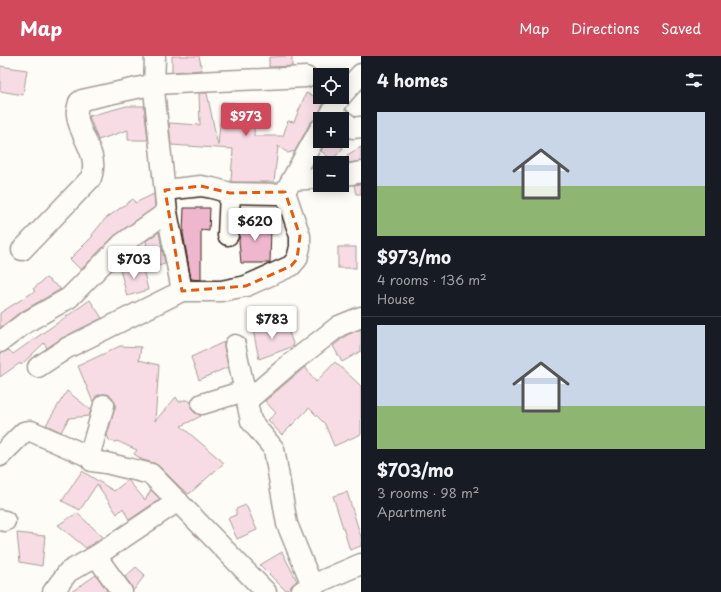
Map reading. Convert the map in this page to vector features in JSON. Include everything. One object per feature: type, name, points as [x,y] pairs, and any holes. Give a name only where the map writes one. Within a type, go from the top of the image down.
[{"type":"street","points":[[155,56],[154,90],[167,212],[182,291]]},
{"type":"street","points":[[361,74],[337,111],[353,128],[361,128]]},
{"type":"street","points":[[22,250],[91,178],[94,162],[77,116],[79,102],[82,100],[155,84],[306,77]]},
{"type":"street","points":[[38,367],[67,348],[182,291],[221,291],[246,286],[291,266],[297,259],[300,247],[300,236],[289,186],[313,142]]},
{"type":"street","points":[[349,175],[361,172]]},
{"type":"street","points":[[165,190],[201,186],[230,193],[277,194],[289,186],[313,180]]},
{"type":"street","points":[[228,235],[230,193]]},
{"type":"street","points":[[0,342],[25,323],[68,298],[122,244],[167,212]]},
{"type":"street","points":[[202,404],[246,396],[339,326],[361,317]]},
{"type":"street","points":[[235,345],[251,421],[274,449],[287,524],[306,588],[361,564]]},
{"type":"street","points":[[90,458],[104,405]]},
{"type":"street","points":[[0,456],[24,432],[31,431],[90,458],[92,461],[151,474],[266,592]]},
{"type":"street","points":[[53,592],[68,572],[96,556],[178,501]]},
{"type":"street","points":[[96,556],[122,592]]},
{"type":"highlighted area","points":[[201,186],[230,193],[285,192],[300,236],[297,259],[291,266],[246,286],[182,291],[165,190]]},
{"type":"building","points":[[172,56],[199,56],[202,70],[172,72]]},
{"type":"building","points":[[292,56],[292,66],[269,67],[269,57]]},
{"type":"building","points":[[0,66],[27,70],[23,95],[0,91]]},
{"type":"building","points":[[199,93],[207,93],[218,146],[222,102],[235,103],[235,108],[255,107],[254,136],[283,136],[288,121],[294,122],[306,93],[313,96],[313,104],[323,104],[320,112],[313,112],[313,121],[310,123],[295,151],[288,153],[278,146],[274,182],[232,182],[233,149],[171,145],[169,123],[200,125]]},
{"type":"building","points":[[127,106],[144,106],[148,140],[128,140],[128,130],[98,140],[89,116]]},
{"type":"building","points":[[361,147],[361,161],[349,163],[349,156],[347,155]]},
{"type":"building","points":[[322,148],[343,148],[336,156],[327,156],[321,151]]},
{"type":"building","points":[[361,184],[361,194],[356,194],[354,185]]},
{"type":"building","points":[[154,194],[155,207],[114,236],[81,270],[70,259],[93,236],[92,235],[105,219],[133,199],[135,203]]},
{"type":"building","points":[[184,208],[210,208],[209,231],[201,230],[201,280],[191,279],[183,233]]},
{"type":"building","points":[[268,220],[267,234],[271,227],[270,263],[241,263],[239,241],[241,221]]},
{"type":"building","points":[[159,232],[165,264],[150,268],[146,241]]},
{"type":"building","points":[[338,247],[356,247],[356,268],[338,268]]},
{"type":"building","points":[[142,264],[148,290],[127,296],[120,269]]},
{"type":"building","points":[[46,278],[61,289],[19,313],[0,328],[0,313],[35,291],[33,289]]},
{"type":"building","points":[[90,300],[102,318],[62,338],[47,348],[44,343],[21,365],[20,363],[0,377],[0,353],[9,350],[13,354]]},
{"type":"building","points":[[285,322],[294,346],[259,359],[253,330]]},
{"type":"building","points":[[361,329],[361,351],[342,362],[333,346],[347,335]]},
{"type":"building","points":[[224,342],[228,367],[199,380],[191,357]]},
{"type":"building","points":[[120,346],[141,347],[139,360],[159,365],[155,421],[176,397],[179,402],[187,400],[191,402],[191,408],[194,412],[201,416],[181,426],[224,463],[189,494],[159,466],[143,460],[134,454],[137,450],[117,441],[109,440],[107,435],[115,408],[115,402],[112,397],[107,394],[102,394],[96,396],[93,402],[78,366]]},
{"type":"building","points":[[335,362],[361,386],[361,434],[334,446],[325,424],[309,408],[282,435],[268,420],[276,413],[265,401],[305,367],[316,382]]},
{"type":"building","points":[[67,391],[91,410],[89,416],[69,418],[61,432],[46,425]]},
{"type":"building","points":[[82,471],[114,491],[128,480],[145,500],[151,490],[160,499],[129,520],[123,508],[117,514],[97,484],[80,510],[62,501]]},
{"type":"building","points":[[347,492],[361,537],[361,546],[350,550],[333,496]]},
{"type":"building","points":[[246,505],[257,530],[237,539],[228,518],[236,515],[236,509]]},
{"type":"building","points":[[77,513],[103,537],[86,548],[58,525]]},
{"type":"building","points":[[17,533],[45,536],[42,566],[20,562]]},
{"type":"building","points":[[282,552],[297,581],[291,586],[290,590],[284,589],[260,565]]},
{"type":"building","points":[[136,567],[145,575],[133,591],[131,585],[125,577]]},
{"type":"building","points":[[96,575],[108,592],[71,592]]}]
